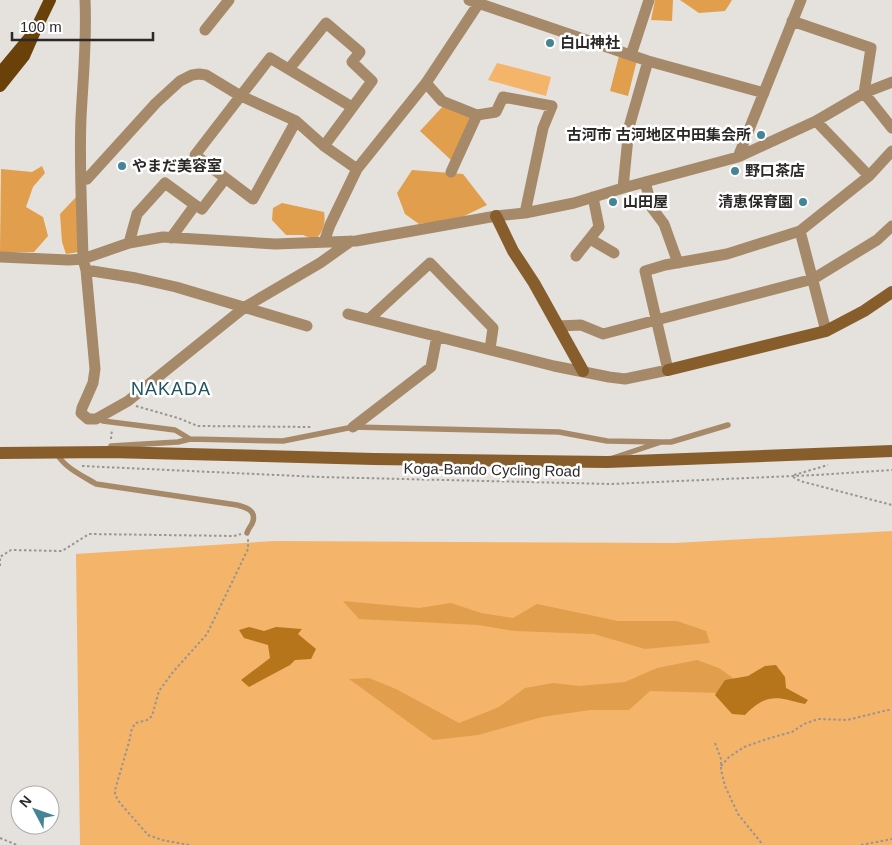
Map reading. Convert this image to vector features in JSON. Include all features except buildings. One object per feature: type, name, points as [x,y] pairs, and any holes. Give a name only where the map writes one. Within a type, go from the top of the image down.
[{"type":"main road","points":[[0,86],[24,56],[50,0]]},
{"type":"main road","points":[[0,73],[35,31]]},
{"type":"street","points":[[85,0],[86,29],[81,118],[81,180],[85,265],[95,369],[93,383],[81,413],[88,419],[96,419],[128,401],[245,308],[320,263],[351,241]]},
{"type":"street","points":[[205,30],[229,0]]},
{"type":"street","points":[[631,55],[650,0]]},
{"type":"street","points":[[738,157],[801,0]]},
{"type":"street","points":[[324,242],[330,225],[357,169],[426,83],[474,2],[648,61],[764,93]]},
{"type":"street","points":[[792,22],[870,48],[864,93],[892,128]]},
{"type":"street","points":[[289,69],[326,23],[360,52],[352,62],[372,82],[324,146]]},
{"type":"street","points":[[296,121],[253,199],[195,155],[270,58],[352,107]]},
{"type":"street","points":[[623,188],[629,127],[648,61]]},
{"type":"street","points":[[81,180],[87,179],[156,103],[192,75],[206,75],[240,95],[296,121],[324,146],[357,169]]},
{"type":"street","points":[[85,265],[129,243],[163,237],[275,244],[351,241],[496,216],[525,213],[574,203],[738,157],[816,121],[864,93],[892,82]]},
{"type":"street","points":[[426,83],[442,101],[477,115],[496,112],[503,97],[552,106],[544,128],[525,213]]},
{"type":"street","points":[[451,172],[477,115]]},
{"type":"street","points":[[816,121],[868,176]]},
{"type":"street","points":[[668,370],[655,321],[645,271],[727,254],[800,231],[868,176],[892,151]]},
{"type":"street","points":[[129,243],[137,214],[165,183],[202,209],[225,179]]},
{"type":"street","points":[[645,182],[652,208],[664,224],[678,263]]},
{"type":"street","points":[[576,256],[600,227],[593,197]]},
{"type":"street","points":[[172,238],[195,205]]},
{"type":"street","points":[[496,216],[513,251],[534,283],[583,371]]},
{"type":"street","points":[[558,326],[581,325],[604,334],[813,279],[877,240],[892,226]]},
{"type":"street","points":[[800,231],[826,331]]},
{"type":"street","points":[[590,239],[614,253]]},
{"type":"street","points":[[0,257],[69,260],[307,326]]},
{"type":"street","points":[[370,319],[430,263],[494,328],[490,349]]},
{"type":"street","points":[[348,314],[554,366],[625,379],[826,331],[864,312],[892,292]]},
{"type":"street","points":[[353,427],[432,367],[437,336]]},
{"type":"street","points":[[0,453],[101,451],[374,459],[607,462],[892,451]]},
{"type":"lane","points":[[100,417],[103,421],[175,430],[190,439]]},
{"type":"lane","points":[[101,451],[111,446],[178,442],[190,439],[282,441],[353,427],[559,432],[607,441],[671,442],[728,425]]},
{"type":"lane","points":[[607,462],[618,455],[661,442]]},
{"type":"lane","points":[[876,452],[892,445]]},
{"type":"lane","points":[[56,452],[68,466],[96,484],[237,505],[251,510],[254,516],[253,523],[248,528],[247,533]]},
{"type":"path","points":[[128,401],[134,405],[198,426],[315,427]]},
{"type":"path","points":[[111,442],[112,426]]},
{"type":"path","points":[[792,476],[832,464]]},
{"type":"path","name":"Koga-Bando Cycling Road","points":[[91,467],[320,477],[611,484],[892,470]]},
{"type":"path","points":[[792,476],[800,481],[892,506]]},
{"type":"path","points":[[0,566],[0,557],[11,550],[62,552],[89,534],[234,536],[247,533],[248,549],[207,634],[173,672],[159,691],[152,716],[147,720],[136,723],[132,728],[114,790],[120,803],[148,834],[162,840],[189,845]]},
{"type":"path","points":[[721,766],[729,757],[744,748],[792,732],[804,724],[818,719],[847,720],[892,709]]},
{"type":"path","points":[[714,743],[721,759],[725,786],[738,814],[763,845]]},
{"type":"path","points":[[0,838],[17,845]]},
{"type":"path","points":[[861,845],[892,839]]},
{"type":"shaded area","points":[[655,0],[673,0],[672,21],[651,20]]},
{"type":"shaded area","points":[[680,0],[732,0],[725,11],[699,13]]},
{"type":"shaded area","points":[[619,56],[637,60],[628,96],[610,91]]},
{"type":"shaded area","points":[[497,63],[551,77],[546,96],[488,80]]},
{"type":"shaded area","points":[[445,104],[473,117],[452,161],[420,131]]},
{"type":"shaded area","points":[[42,166],[45,173],[33,187],[26,207],[43,217],[48,236],[34,252],[0,252],[1,169],[32,172]]},
{"type":"shaded area","points":[[412,170],[463,174],[487,205],[458,219],[419,224],[405,214],[397,193]]},
{"type":"shaded area","points":[[78,195],[79,252],[66,254],[62,242],[60,214]]},
{"type":"shaded area","points":[[282,203],[324,212],[323,228],[315,240],[303,235],[286,235],[272,220],[273,208]]},
{"type":"shaded area","points":[[892,531],[892,845],[80,845],[76,554],[275,541],[675,543]]},
{"type":"shaded area","points":[[343,601],[419,608],[451,603],[481,613],[513,618],[537,604],[618,621],[677,621],[706,631],[710,643],[645,649],[594,634],[514,631],[478,625],[359,619]]},
{"type":"shaded area","points":[[249,627],[264,631],[276,627],[302,629],[298,634],[316,649],[311,659],[295,660],[290,665],[249,687],[241,680],[270,658],[268,645],[244,638],[239,630]]},
{"type":"shaded area","points":[[697,660],[719,668],[733,678],[721,693],[650,691],[629,710],[590,710],[542,717],[478,735],[433,740],[349,679],[369,678],[396,689],[459,723],[499,707],[525,688],[553,683],[579,686],[625,682],[657,668]]},
{"type":"shaded area","points":[[776,665],[785,677],[786,688],[808,700],[805,704],[773,698],[760,703],[745,715],[732,714],[715,695],[725,680],[748,676],[765,666]]},
{"type":"place","name":"白山神社","points":[[550,43]]},
{"type":"place","name":"古河市 古河地区中田集会所","points":[[761,135]]},
{"type":"place","name":"やまだ美容室","points":[[122,166]]},
{"type":"place","name":"野口茶店","points":[[735,171]]},
{"type":"place","name":"山田屋","points":[[613,202]]},
{"type":"place","name":"清恵保育園","points":[[803,202]]},
{"type":"district","name":"NAKADA","points":[[171,389]]}]
